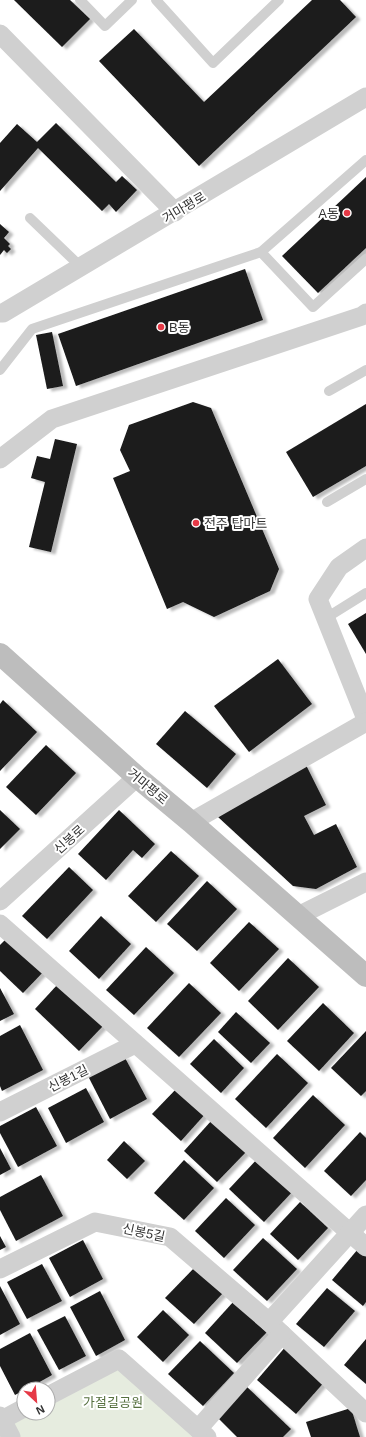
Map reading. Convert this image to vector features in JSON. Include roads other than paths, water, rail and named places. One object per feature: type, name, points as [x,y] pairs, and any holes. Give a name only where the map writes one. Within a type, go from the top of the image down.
[{"type":"main road","name":"거마평로","points":[[0,654],[137,777],[191,822],[366,976]]},
{"type":"street","points":[[0,34],[175,212]]},
{"type":"street","name":"거마평로","points":[[0,313],[175,212],[366,97]]},
{"type":"street","points":[[0,459],[52,419],[362,316],[366,313]]},
{"type":"street","points":[[366,548],[338,567],[318,599],[366,719]]},
{"type":"street","points":[[191,822],[366,722]]},
{"type":"street","name":"신봉로","points":[[0,901],[137,777]]},
{"type":"street","points":[[298,916],[366,882]]},
{"type":"street","points":[[0,924],[366,1247]]},
{"type":"street","name":"신봉1길","points":[[0,1112],[135,1044]]},
{"type":"street","points":[[56,1392],[119,1359],[202,1433],[276,1328],[350,1233],[366,1215]]},
{"type":"street","name":"신봉5길","points":[[0,1269],[95,1222],[170,1237],[276,1328],[366,1413]]},
{"type":"street","points":[[11,1437],[1,1419],[16,1412]]},
{"type":"lane","points":[[80,0],[105,26],[132,0]]},
{"type":"lane","points":[[156,0],[213,63],[279,0]]},
{"type":"lane","points":[[0,370],[32,328],[261,252],[366,160]]},
{"type":"lane","points":[[30,218],[81,267]]},
{"type":"lane","points":[[261,252],[313,307],[366,259]]},
{"type":"lane","points":[[328,391],[366,370]]},
{"type":"lane","points":[[327,502],[366,479]]},
{"type":"lane","points":[[326,618],[366,593]]},
{"type":"place","name":"A동","points":[[347,213]]},
{"type":"place","name":"B동","points":[[161,327]]},
{"type":"place","name":"전주 탑마트","points":[[196,523]]},
{"type":"park label","name":"가절길공원","points":[[113,1402]]}]
